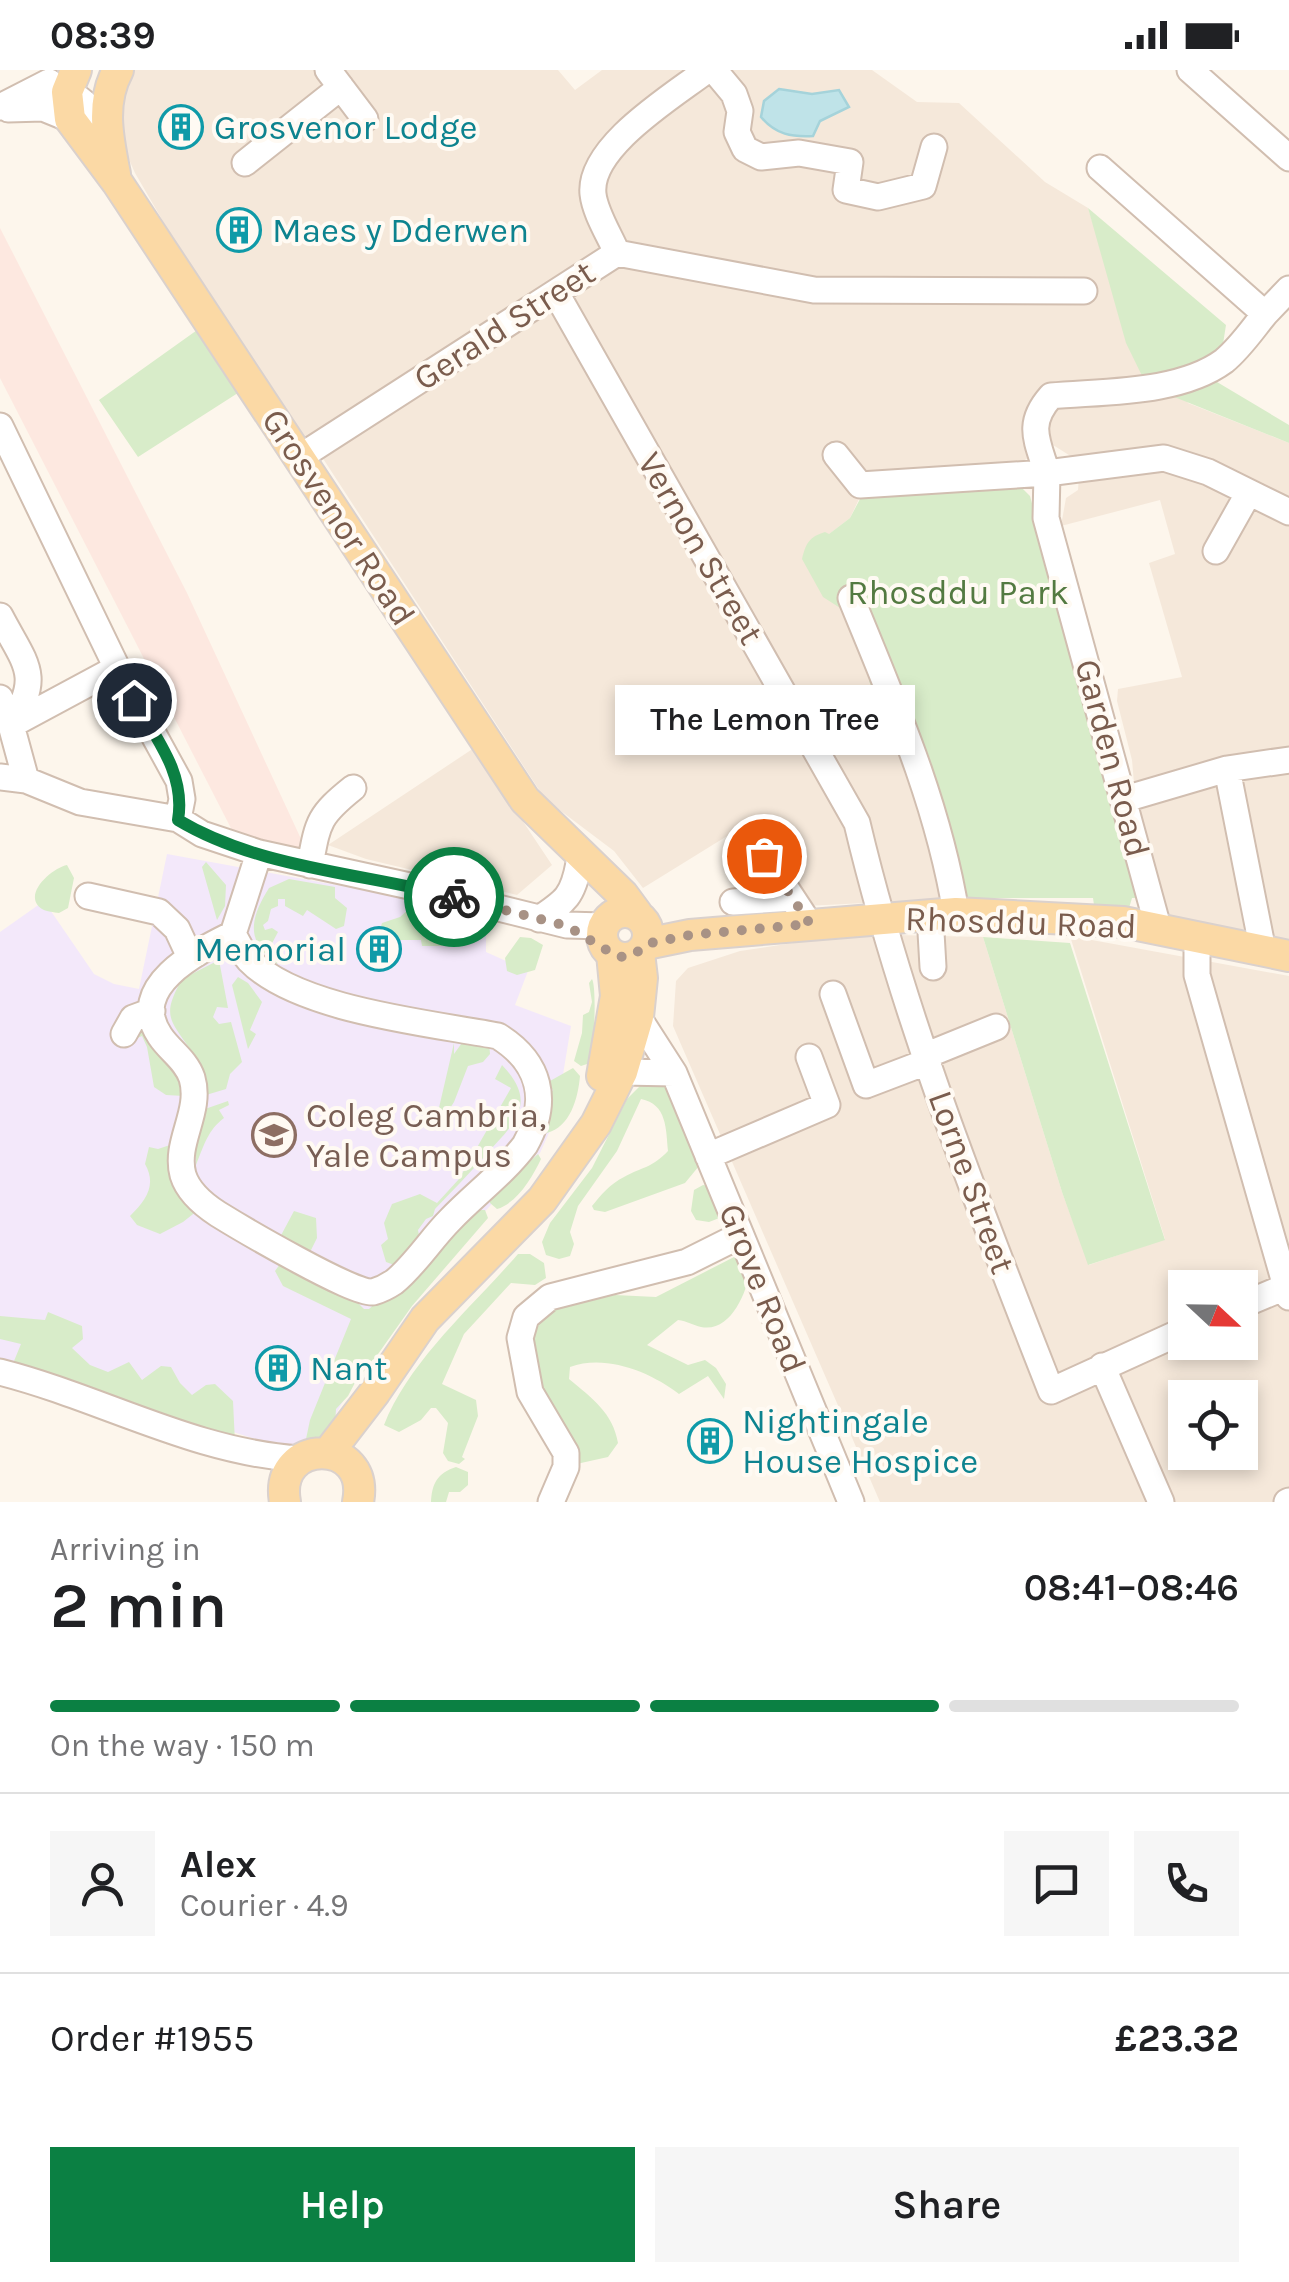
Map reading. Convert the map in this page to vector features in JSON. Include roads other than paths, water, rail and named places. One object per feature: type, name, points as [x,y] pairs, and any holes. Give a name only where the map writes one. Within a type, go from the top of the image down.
[{"type":"main road","name":"Grosvenor Road","points":[[117,182],[107,137],[107,100],[118,70]]},
{"type":"main road","name":"Grosvenor Road","points":[[71,88],[117,182],[526,800],[574,854],[623,895],[624,935]]},
{"type":"main road","name":"Rhosddu Road","points":[[624,935],[690,935],[943,914],[1067,917],[1158,927],[1276,953]]},
{"type":"main road","points":[[284,1494],[286,1476],[345,1479],[376,1392],[426,1319],[542,1200],[596,1124],[622,1072],[638,1017],[642,978],[624,935]]},
{"type":"main road","points":[[585,1136],[608,1054],[624,935]]},
{"type":"street","points":[[616,254],[592,194],[600,162],[624,134],[706,70]]},
{"type":"street","points":[[714,70],[734,94],[740,111],[737,132],[745,148],[761,157],[799,152],[850,162],[846,190],[878,197],[924,186],[934,147]]},
{"type":"street","points":[[1190,70],[1289,158]]},
{"type":"street","points":[[245,163],[334,78],[364,119]]},
{"type":"street","name":"Grosvenor Road","points":[[71,88],[92,108],[107,137]]},
{"type":"street","points":[[0,108],[36,90],[71,88]]},
{"type":"street","points":[[0,108],[43,108],[71,88]]},
{"type":"street","points":[[1100,168],[1265,314]]},
{"type":"street","name":"Gerald Street","points":[[300,457],[616,254],[814,290],[1084,291]]},
{"type":"street","name":"Garden Road","points":[[1158,927],[1046,518],[1046,473],[1034,428],[1037,412],[1051,396],[1154,390],[1222,362],[1289,290]]},
{"type":"street","name":"Vernon Street","points":[[556,293],[857,823],[879,918]]},
{"type":"street","points":[[0,426],[117,668],[178,781],[182,800],[178,820]]},
{"type":"street","points":[[836,455],[860,485],[1046,473],[1164,458],[1208,472],[1289,512]]},
{"type":"street","points":[[1217,552],[1248,494]]},
{"type":"street","points":[[851,598],[920,770],[948,867],[933,967]]},
{"type":"street","points":[[0,616],[26,666],[30,686],[11,725]]},
{"type":"street","points":[[11,725],[117,668]]},
{"type":"street","points":[[0,698],[26,780]]},
{"type":"street","points":[[1125,798],[1226,770],[1289,760]]},
{"type":"street","points":[[1226,770],[1238,839],[1276,953]]},
{"type":"street","name":"Rhosddu Road","points":[[0,778],[26,780],[80,802],[178,820],[202,834],[258,853],[567,926],[624,935]]},
{"type":"street","points":[[310,866],[315,836],[326,810],[353,788]]},
{"type":"street","points":[[233,934],[248,959],[286,984],[344,1005],[498,1036],[516,1047],[537,1078],[535,1120],[526,1145],[393,1282],[366,1292],[350,1286],[216,1212],[184,1180],[181,1147],[194,1101],[192,1079],[181,1058],[158,1032],[152,1010],[169,972],[233,934],[258,853]]},
{"type":"street","points":[[539,919],[566,900],[574,885],[574,854]]},
{"type":"street","points":[[764,856],[810,924]]},
{"type":"street","points":[[88,896],[159,912],[177,928],[190,957]]},
{"type":"street","points":[[733,902],[792,898]]},
{"type":"street","name":"Lorne Street","points":[[879,918],[983,1218],[1051,1391],[1102,1366]]},
{"type":"street","points":[[1197,937],[1197,975],[1287,1292],[1258,1301]]},
{"type":"street","points":[[834,994],[866,1084],[996,1027]]},
{"type":"street","points":[[124,1034],[133,1018],[152,1010]]},
{"type":"street","name":"Grove Road","points":[[638,1017],[674,1074],[852,1502]]},
{"type":"street","points":[[708,1156],[827,1105],[808,1058]]},
{"type":"street","points":[[622,1072],[674,1074]]},
{"type":"street","points":[[551,1502],[566,1467],[566,1453],[530,1392],[520,1338],[526,1317],[550,1296],[687,1262],[741,1236]]},
{"type":"street","points":[[1161,1502],[1102,1366],[1168,1337]]},
{"type":"street","points":[[0,1372],[190,1438],[345,1479]]},
{"type":"street","points":[[260,1456],[284,1494]]},
{"type":"water","points":[[779,89],[812,94],[839,90],[849,107],[820,121],[813,136],[785,134],[761,117],[764,101]]},
{"type":"place","name":"Grosvenor Lodge","points":[[181,127]]},
{"type":"place","name":"Maes y Dderwen","points":[[239,230]]},
{"type":"place","name":"The Lemon Tree","points":[[764,856]]},
{"type":"place","name":"Memorial","points":[[379,949]]},
{"type":"place","name":"Coleg Cambria, Yale Campus","points":[[274,1135]]},
{"type":"place","name":"Nant","points":[[278,1368]]},
{"type":"place","name":"Nightingale House Hospice","points":[[710,1441]]},
{"type":"park label","name":"Rhosddu Park","points":[[958,592]]}]
